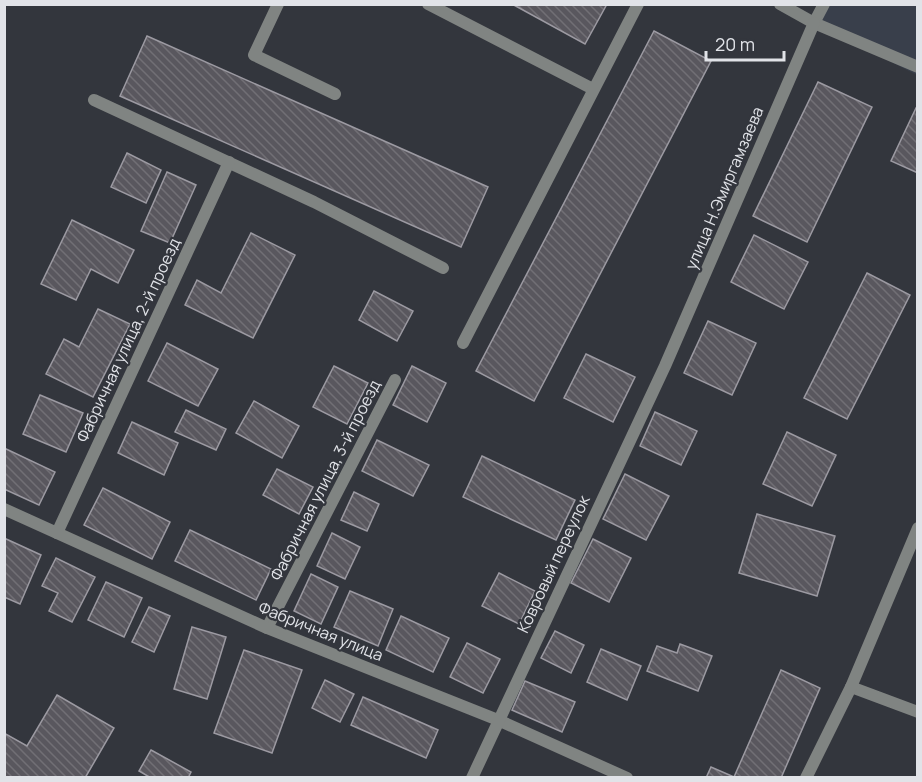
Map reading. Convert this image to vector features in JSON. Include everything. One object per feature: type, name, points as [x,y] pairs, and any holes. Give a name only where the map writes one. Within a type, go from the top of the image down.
[{"type":"street","points":[[278,4],[254,55],[335,94]]},
{"type":"street","points":[[428,4],[593,88]]},
{"type":"street","points":[[463,343],[638,4]]},
{"type":"street","points":[[780,4],[814,23],[918,67]]},
{"type":"street","name":"улица Н.Эмиргамзаева","points":[[665,366],[824,4]]},
{"type":"street","points":[[94,100],[314,202],[443,268]]},
{"type":"street","name":"Фабричная улица, 2-й проезд","points":[[57,532],[229,162]]},
{"type":"street","name":"Ковровый переулок","points":[[472,777],[665,366]]},
{"type":"street","name":"Фабричная улица, 3-й проезд","points":[[267,628],[395,380]]},
{"type":"street","name":"Фабричная улица","points":[[4,509],[267,628],[498,720],[627,777]]},
{"type":"street","points":[[806,777],[850,687],[918,528]]},
{"type":"street","points":[[850,687],[918,712]]},
{"type":"shaded area","points":[[824,5],[917,5],[917,75],[814,23]]},
{"type":"building","points":[[512,4],[607,4],[585,44]]},
{"type":"building","points":[[654,31],[711,61],[534,401],[476,371]]},
{"type":"building","points":[[147,36],[488,187],[461,247],[120,96]]},
{"type":"building","points":[[818,82],[872,107],[807,242],[753,216]]},
{"type":"building","points":[[916,108],[918,109],[918,173],[891,161]]},
{"type":"building","points":[[127,153],[161,170],[146,203],[111,187]]},
{"type":"building","points":[[167,172],[196,185],[170,243],[141,231]]},
{"type":"building","points":[[72,220],[134,250],[118,283],[91,269],[76,300],[41,284]]},
{"type":"building","points":[[251,233],[295,255],[253,338],[185,305],[197,280],[221,293]]},
{"type":"building","points":[[754,235],[808,262],[784,309],[731,282]]},
{"type":"building","points":[[867,273],[910,295],[847,419],[804,398]]},
{"type":"building","points":[[374,291],[413,311],[397,341],[359,320]]},
{"type":"building","points":[[98,309],[130,324],[93,397],[46,374],[64,339],[79,347]]},
{"type":"building","points":[[708,321],[756,343],[732,395],[684,373]]},
{"type":"building","points":[[167,343],[218,369],[198,406],[148,381]]},
{"type":"building","points":[[586,354],[635,377],[613,422],[564,398]]},
{"type":"building","points":[[334,366],[368,383],[347,424],[313,407]]},
{"type":"building","points":[[412,366],[446,383],[427,422],[393,405]]},
{"type":"building","points":[[40,395],[83,413],[66,452],[23,434]]},
{"type":"building","points":[[254,401],[299,426],[282,458],[236,433]]},
{"type":"building","points":[[186,410],[226,429],[216,450],[175,432]]},
{"type":"building","points":[[655,412],[697,431],[681,465],[640,446]]},
{"type":"building","points":[[132,422],[178,443],[164,475],[118,453]]},
{"type":"building","points":[[787,432],[836,455],[812,506],[763,484]]},
{"type":"building","points":[[377,440],[429,465],[413,496],[362,471]]},
{"type":"building","points":[[4,448],[55,472],[39,505],[4,489]]},
{"type":"building","points":[[482,456],[575,500],[556,540],[463,497]]},
{"type":"building","points":[[277,469],[313,487],[299,514],[263,495]]},
{"type":"building","points":[[625,474],[669,496],[646,540],[603,519]]},
{"type":"building","points":[[103,488],[170,522],[152,559],[84,525]]},
{"type":"building","points":[[354,492],[379,504],[367,531],[341,520]]},
{"type":"building","points":[[757,514],[835,536],[817,596],[739,573]]},
{"type":"building","points":[[190,530],[271,569],[256,600],[175,561]]},
{"type":"building","points":[[332,533],[360,547],[345,579],[317,566]]},
{"type":"building","points":[[4,538],[41,555],[20,604],[4,597]]},
{"type":"building","points":[[593,539],[631,558],[609,602],[571,583]]},
{"type":"building","points":[[56,558],[95,577],[72,622],[49,611],[58,593],[42,586]]},
{"type":"building","points":[[499,573],[535,591],[519,624],[482,606]]},
{"type":"building","points":[[311,574],[338,587],[321,624],[294,611]]},
{"type":"building","points":[[106,582],[142,598],[124,637],[88,620]]},
{"type":"building","points":[[350,591],[393,609],[378,646],[334,627]]},
{"type":"building","points":[[149,607],[170,616],[154,652],[132,642]]},
{"type":"building","points":[[401,616],[449,638],[433,672],[386,650]]},
{"type":"building","points":[[192,627],[226,637],[207,699],[174,689]]},
{"type":"building","points":[[555,631],[584,645],[571,673],[541,658]]},
{"type":"building","points":[[467,643],[500,659],[483,693],[450,677]]},
{"type":"building","points":[[680,644],[712,656],[698,691],[647,671],[657,646],[677,653]]},
{"type":"building","points":[[601,649],[641,666],[627,700],[587,682]]},
{"type":"building","points":[[244,650],[302,670],[272,753],[214,733]]},
{"type":"building","points":[[781,670],[820,688],[781,778],[706,778],[711,767],[734,777]]},
{"type":"building","points":[[325,680],[354,694],[340,722],[312,708]]},
{"type":"building","points":[[525,681],[575,702],[562,732],[512,710]]},
{"type":"building","points":[[57,695],[114,728],[85,778],[4,778],[4,733],[27,746]]},
{"type":"building","points":[[363,697],[438,730],[426,758],[351,725]]},
{"type":"building","points":[[151,750],[191,772],[188,778],[151,778],[139,771]]}]
